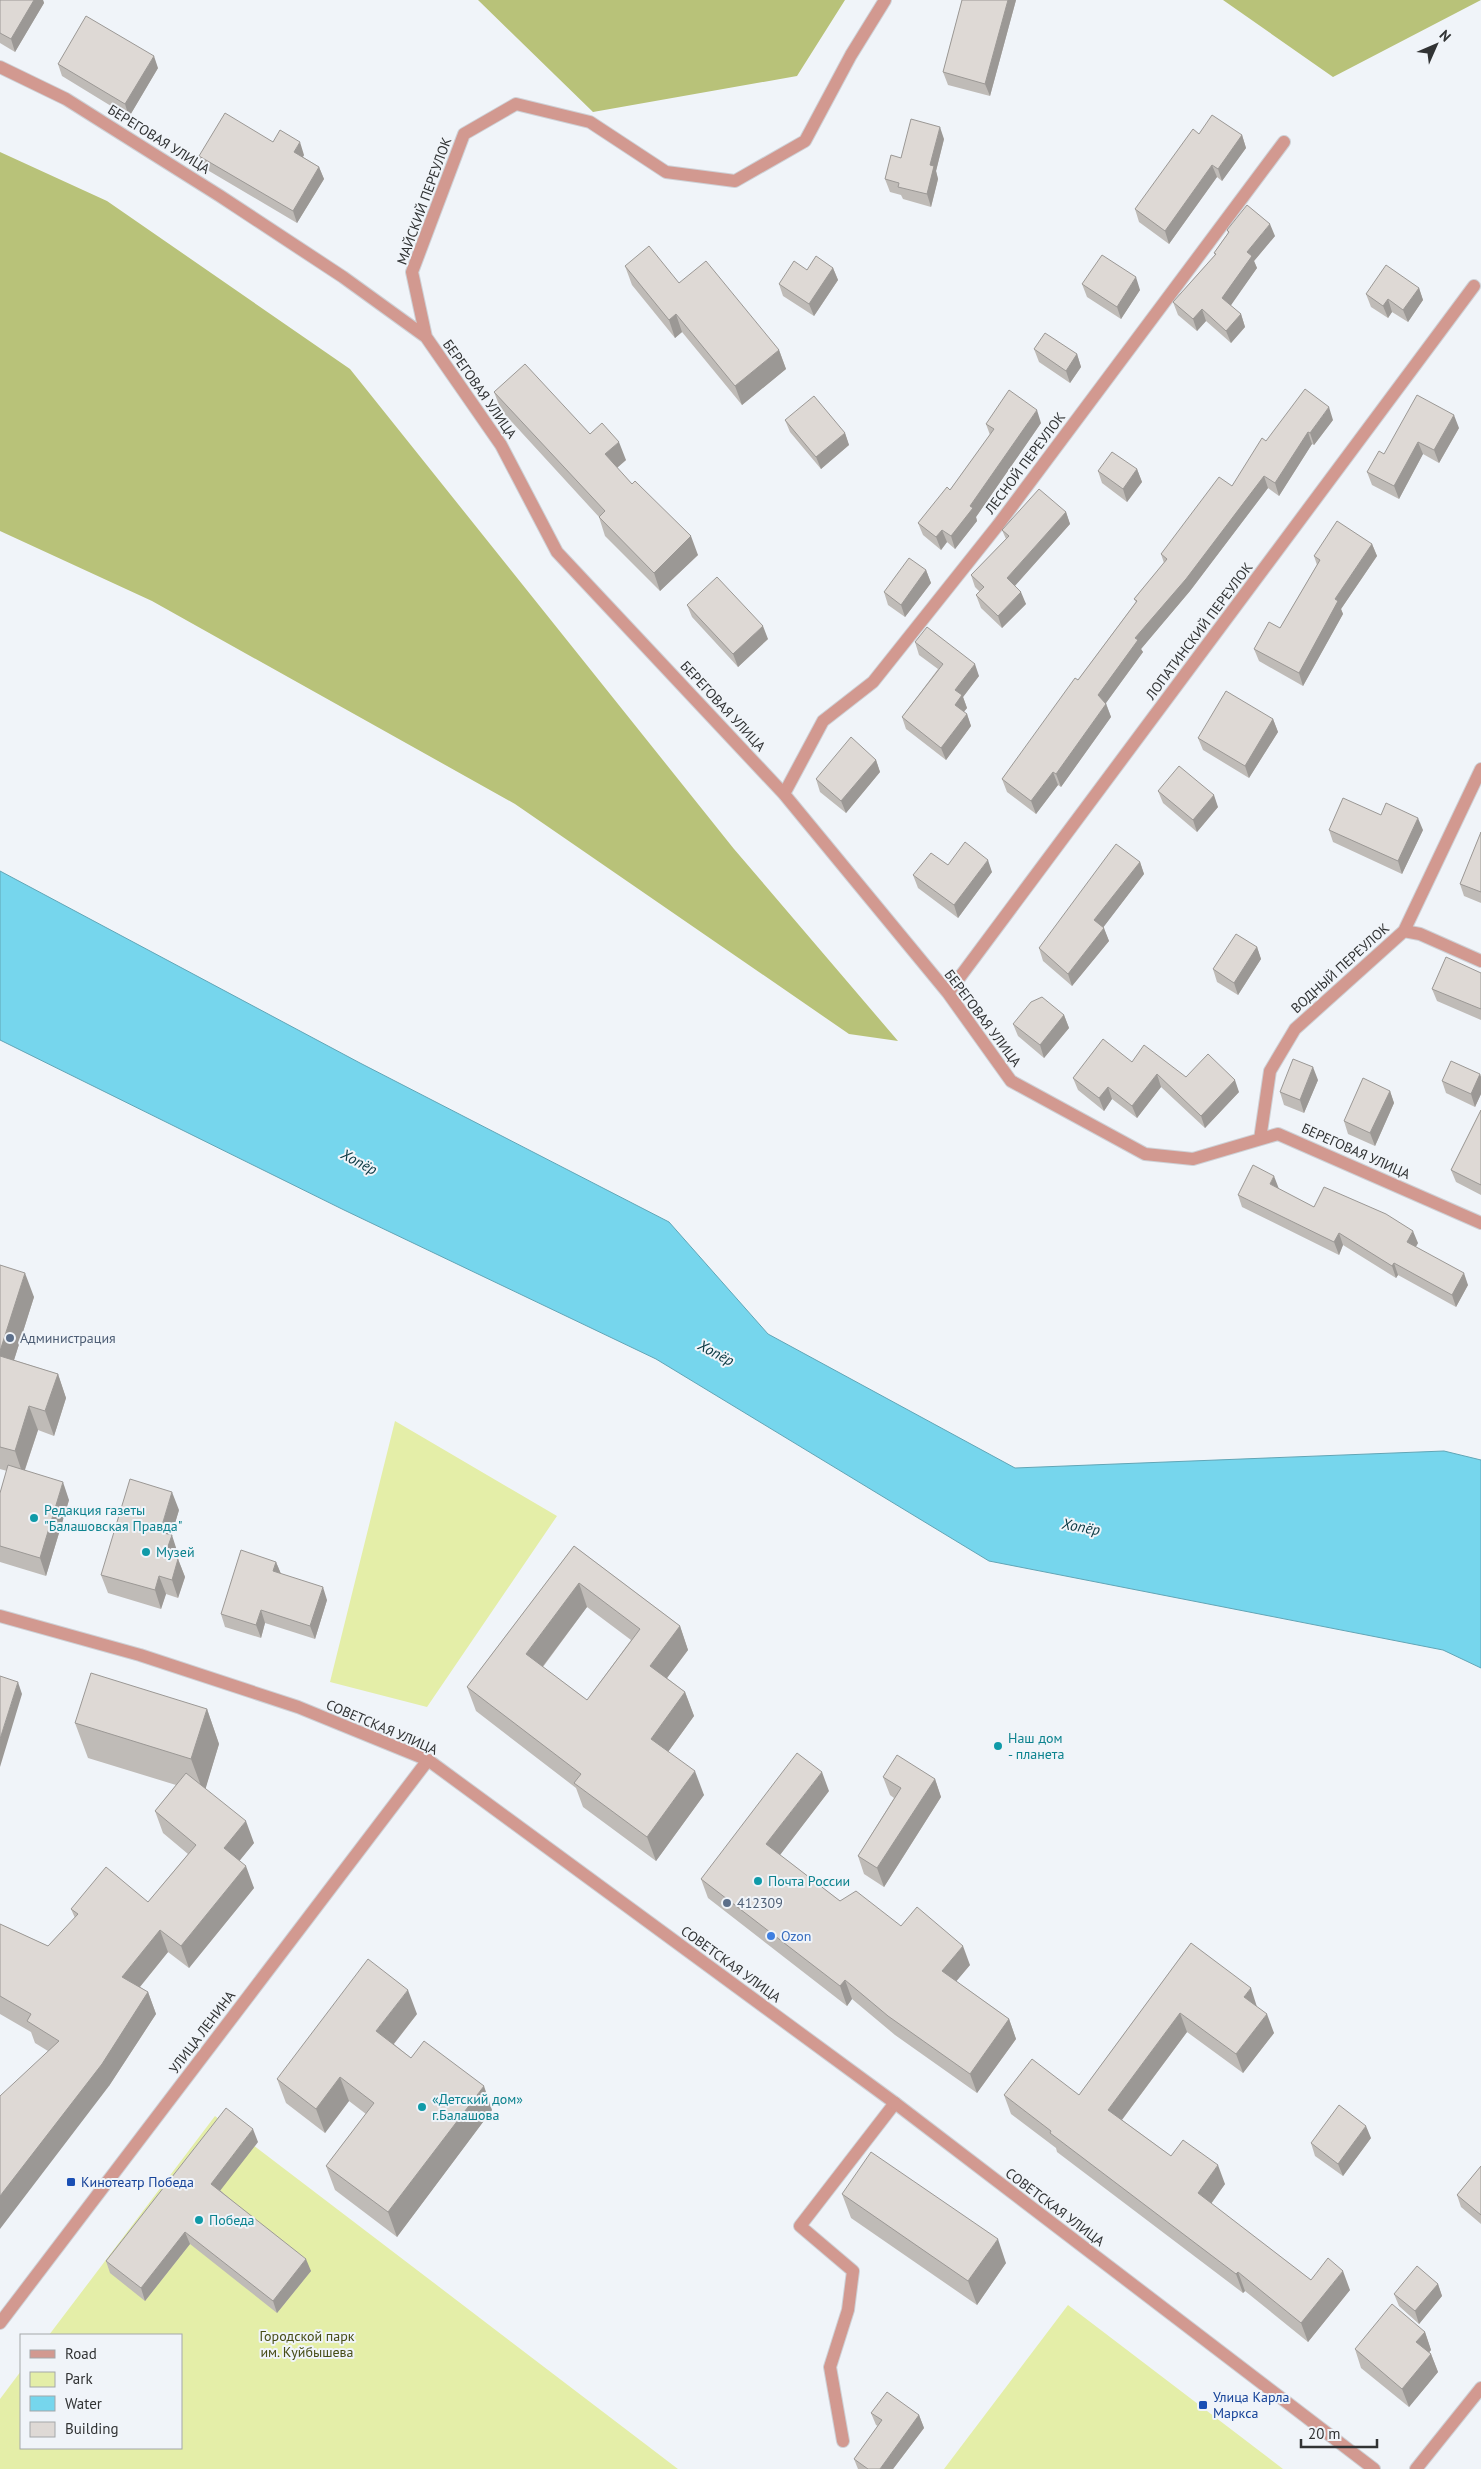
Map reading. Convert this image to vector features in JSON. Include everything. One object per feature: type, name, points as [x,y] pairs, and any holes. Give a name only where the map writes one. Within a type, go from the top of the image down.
[{"type":"street","name":"МАЙСКИЙ ПЕРЕУЛОК","points":[[426,337],[412,272],[464,134],[516,104],[590,122],[666,172],[736,181],[805,141],[851,55],[885,0]]},
{"type":"street","name":"БЕРЕГОВАЯ УЛИЦА","points":[[0,67],[66,99],[220,196],[343,277],[426,337],[502,445],[557,552],[784,794],[948,993],[1011,1081],[1145,1154],[1193,1159],[1278,1134],[1481,1223]]},
{"type":"street","name":"ЛЕСНОЙ ПЕРЕУЛОК","points":[[784,794],[823,722],[873,682],[998,525],[1284,142]]},
{"type":"street","name":"ЛОПАТИНСКИЙ ПЕРЕУЛОК","points":[[948,993],[1474,286]]},
{"type":"street","name":"ВОДНЫЙ ПЕРЕУЛОК","points":[[1260,1139],[1270,1072],[1295,1029],[1404,931],[1481,770]]},
{"type":"street","points":[[1404,931],[1420,934],[1481,961]]},
{"type":"street","name":"СОВЕТСКАЯ УЛИЦА","points":[[0,1616],[140,1655],[298,1707],[428,1760],[895,2103],[1374,2469]]},
{"type":"street","name":"УЛИЦА ЛЕНИНА","points":[[0,2323],[428,1760]]},
{"type":"street","points":[[843,2441],[830,2367],[848,2310],[853,2271],[800,2226],[895,2103]]},
{"type":"street","points":[[1416,2469],[1481,2388]]},
{"type":"green space","points":[[478,0],[845,0],[797,76],[593,112]]},
{"type":"green space","points":[[1223,0],[1481,0],[1333,77]]},
{"type":"green space","points":[[0,152],[107,201],[350,369],[734,849],[898,1041],[849,1034],[515,804],[152,601],[0,531]]},
{"type":"green space","points":[[395,1421],[557,1516],[427,1707],[330,1682]]},
{"type":"green space","name":"Городской парк им. Куйбышева","points":[[215,2116],[678,2469],[0,2469],[0,2399],[20,2372],[20,2449],[182,2449],[182,2334],[50,2334]]},
{"type":"green space","points":[[1068,2305],[1283,2469],[944,2469]]},
{"type":"water","name":"Хопёр","points":[[0,871],[360,1063],[669,1222],[768,1334],[1015,1468],[1444,1451],[1481,1460],[1481,1668],[1443,1650],[989,1561],[656,1359],[344,1210],[0,1040]]},
{"type":"building","points":[[0,0],[34,0],[11,39],[0,33]]},
{"type":"building","points":[[962,0],[1008,0],[985,84],[943,72]]},
{"type":"building","points":[[86,16],[154,56],[125,104],[58,64]]},
{"type":"building","points":[[225,113],[273,142],[280,130],[300,142],[294,152],[319,167],[293,211],[199,156]]},
{"type":"building","points":[[1212,115],[1242,135],[1218,169],[1212,165],[1165,231],[1135,209],[1193,129],[1199,134]]},
{"type":"building","points":[[911,119],[940,127],[930,165],[934,166],[927,194],[898,187],[899,183],[885,179],[891,155],[901,158]]},
{"type":"building","points":[[1247,205],[1270,224],[1247,252],[1252,256],[1222,298],[1241,314],[1226,331],[1202,309],[1193,319],[1173,302],[1216,254],[1214,253],[1229,232],[1227,230]]},
{"type":"building","points":[[649,246],[679,283],[706,261],[779,350],[735,386],[676,314],[669,320],[625,266]]},
{"type":"building","points":[[1102,255],[1136,277],[1117,307],[1082,284]]},
{"type":"building","points":[[816,256],[833,268],[809,304],[779,284],[794,261],[807,270]]},
{"type":"building","points":[[1386,265],[1419,288],[1403,310],[1388,299],[1383,306],[1366,294]]},
{"type":"building","points":[[1045,333],[1077,354],[1066,371],[1034,349]]},
{"type":"building","points":[[525,364],[590,434],[602,423],[619,442],[605,454],[632,484],[635,481],[691,536],[654,573],[599,517],[605,511],[494,392]]},
{"type":"building","points":[[1305,389],[1329,407],[1310,433],[1308,432],[1275,483],[1264,476],[1186,579],[1135,638],[1138,640],[1098,695],[1106,704],[1056,774],[1053,772],[1031,801],[1002,779],[1075,678],[1078,680],[1137,601],[1134,599],[1167,559],[1161,554],[1219,477],[1232,486],[1262,438],[1266,441]]},
{"type":"building","points":[[1009,390],[1037,410],[970,506],[973,508],[951,536],[942,530],[936,537],[918,523],[947,487],[950,490],[994,429],[986,424]]},
{"type":"building","points":[[1417,395],[1454,415],[1434,450],[1418,442],[1394,486],[1367,472],[1379,451],[1384,454]]},
{"type":"building","points":[[814,396],[845,433],[816,457],[785,420]]},
{"type":"building","points":[[1112,452],[1137,469],[1123,489],[1098,471]]},
{"type":"building","points":[[1039,489],[1066,512],[1007,578],[1021,592],[998,616],[976,595],[984,587],[971,575],[1009,536],[1002,530]]},
{"type":"building","points":[[1337,521],[1372,544],[1335,599],[1338,601],[1299,673],[1254,649],[1269,622],[1280,628],[1320,560],[1314,556]]},
{"type":"building","points":[[909,558],[926,570],[901,605],[884,592]]},
{"type":"building","points":[[717,577],[763,626],[733,654],[687,605]]},
{"type":"building","points":[[927,627],[975,664],[955,690],[962,695],[955,705],[967,714],[941,748],[902,717],[943,664],[915,642]]},
{"type":"building","points":[[1226,691],[1273,719],[1245,766],[1198,738]]},
{"type":"building","points":[[851,737],[876,760],[841,801],[816,779]]},
{"type":"building","points":[[1179,766],[1214,795],[1193,820],[1158,791]]},
{"type":"building","points":[[1343,798],[1381,815],[1386,803],[1418,818],[1398,861],[1329,830]]},
{"type":"building","points":[[1481,832],[1481,892],[1460,884]]},
{"type":"building","points":[[965,842],[988,860],[954,905],[913,875],[931,853],[948,865]]},
{"type":"building","points":[[1116,844],[1140,862],[1094,920],[1104,928],[1068,974],[1039,948]]},
{"type":"building","points":[[1236,934],[1257,947],[1234,983],[1213,969]]},
{"type":"building","points":[[1446,957],[1481,973],[1481,1009],[1432,989]]},
{"type":"building","points":[[1042,997],[1064,1015],[1040,1045],[1013,1024],[1031,1002]]},
{"type":"building","points":[[1103,1039],[1132,1062],[1144,1045],[1186,1077],[1208,1054],[1235,1080],[1201,1116],[1157,1074],[1132,1106],[1108,1087],[1099,1098],[1073,1078]]},
{"type":"building","points":[[1293,1059],[1313,1067],[1300,1100],[1280,1092]]},
{"type":"building","points":[[1451,1061],[1480,1074],[1471,1094],[1442,1081]]},
{"type":"building","points":[[1363,1078],[1390,1091],[1370,1133],[1344,1121]]},
{"type":"building","points":[[1481,1110],[1481,1185],[1451,1170]]},
{"type":"building","points":[[1253,1165],[1274,1176],[1270,1184],[1314,1207],[1324,1187],[1386,1214],[1413,1231],[1407,1242],[1464,1273],[1452,1295],[1394,1263],[1392,1266],[1339,1233],[1334,1242],[1238,1195]]},
{"type":"building","points":[[0,1265],[25,1273],[0,1351]]},
{"type":"building","points":[[0,1356],[58,1374],[45,1411],[29,1406],[15,1451],[0,1447]]},
{"type":"building","name":"Редакция газеты \"Балашовская Правда\"","points":[[8,1465],[63,1482],[40,1558],[0,1546],[0,1493]]},
{"type":"building","name":"Музей","points":[[130,1479],[172,1492],[160,1532],[172,1535],[165,1555],[178,1559],[172,1580],[159,1576],[155,1590],[101,1575]]},
{"type":"building","points":[[574,1546],[680,1626],[650,1666],[685,1692],[651,1739],[695,1771],[647,1837],[574,1783],[581,1774],[467,1687]],"holes":[[[579,1583],[640,1629],[587,1700],[526,1654]]]},
{"type":"building","points":[[241,1550],[276,1562],[273,1571],[323,1587],[310,1626],[261,1610],[256,1625],[221,1614]]},
{"type":"building","points":[[91,1673],[207,1709],[191,1759],[75,1723]]},
{"type":"building","points":[[0,1676],[18,1682],[0,1739]]},
{"type":"building","points":[[797,1753],[822,1772],[766,1844],[840,1901],[856,1891],[901,1926],[917,1907],[963,1946],[942,1971],[1009,2019],[970,2074],[888,2016],[845,1980],[840,1986],[701,1879]]},
{"type":"building","points":[[897,1755],[935,1779],[877,1868],[858,1856],[901,1788],[883,1777]]},
{"type":"building","points":[[186,1773],[246,1821],[224,1848],[246,1866],[181,1946],[160,1930],[122,1977],[148,1992],[102,2064],[0,2196],[0,2096],[59,2041],[27,2021],[31,2014],[0,1996],[0,1924],[48,1946],[78,1914],[71,1909],[106,1867],[148,1902],[196,1845],[155,1811]]},
{"type":"building","points":[[1191,1943],[1251,1988],[1244,1997],[1267,2014],[1236,2054],[1180,2013],[1108,2110],[1171,2156],[1183,2140],[1218,2165],[1198,2193],[1311,2280],[1328,2258],[1343,2271],[1301,2323],[1238,2272],[1236,2274],[1050,2133],[1051,2131],[1004,2095],[1032,2059],[1079,2095]]},
{"type":"building","name":"«Детский дом» г.Балашова","points":[[368,1959],[408,1990],[376,2031],[411,2058],[424,2041],[484,2086],[388,2212],[326,2166],[374,2103],[340,2077],[316,2109],[277,2079]]},
{"type":"building","points":[[1339,2105],[1366,2126],[1338,2164],[1311,2143]]},
{"type":"building","name":"Победа","points":[[226,2108],[253,2129],[211,2184],[306,2259],[273,2301],[185,2232],[141,2288],[106,2261]]},
{"type":"building","points":[[871,2152],[998,2239],[968,2281],[842,2194]]},
{"type":"building","points":[[1481,2166],[1481,2215],[1457,2195]]},
{"type":"building","points":[[1417,2266],[1438,2284],[1415,2311],[1394,2294]]},
{"type":"building","points":[[1392,2304],[1425,2332],[1416,2342],[1431,2354],[1402,2389],[1355,2349]]},
{"type":"building","points":[[887,2392],[919,2415],[880,2469],[868,2469],[854,2459],[882,2420],[871,2413]]},
{"type":"place","name":"Администрация","points":[[10,1338]]},
{"type":"place","name":"Редакция газеты \"Балашовская Правда\"","points":[[34,1518]]},
{"type":"place","name":"Музей","points":[[146,1552]]},
{"type":"place","name":"Наш дом - планета","points":[[998,1746]]},
{"type":"place","name":"Почта России","points":[[758,1881]]},
{"type":"place","name":"412309","points":[[727,1903]]},
{"type":"place","name":"Ozon","points":[[771,1936]]},
{"type":"place","name":"«Детский дом» г.Балашова","points":[[422,2107]]},
{"type":"place","name":"Кинотеатр Победа","points":[[71,2182]]},
{"type":"place","name":"Победа","points":[[199,2220]]},
{"type":"place","name":"Улица Карла Маркса","points":[[1203,2405]]}]
